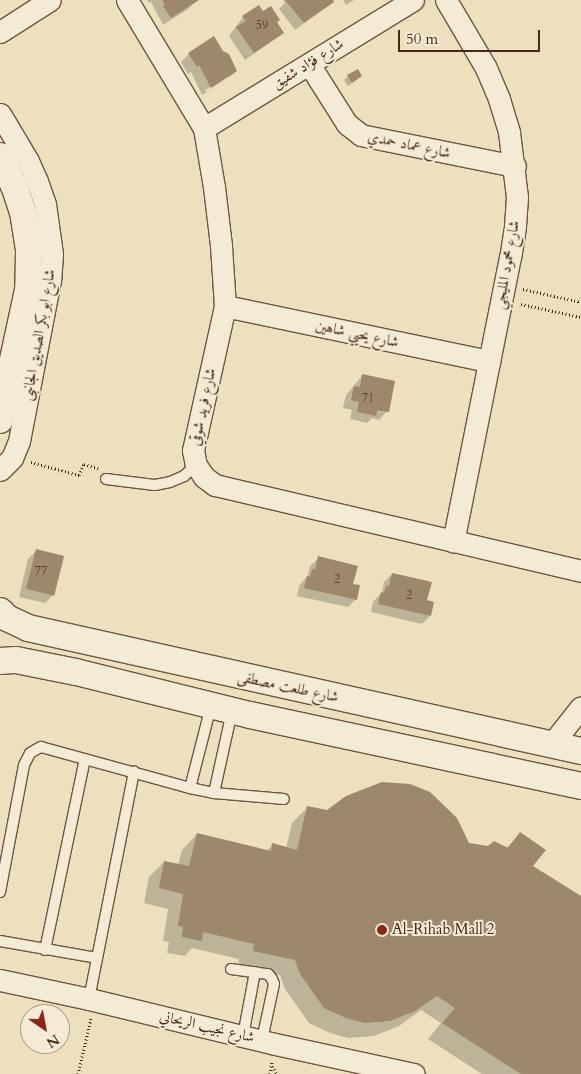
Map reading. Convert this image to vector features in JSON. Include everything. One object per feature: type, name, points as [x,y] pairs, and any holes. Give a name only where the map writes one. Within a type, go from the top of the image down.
[{"type":"street","points":[[0,32],[50,0]]},
{"type":"street","name":"شارع فريد شوقي","points":[[127,0],[204,128],[219,226],[225,306],[193,450],[196,465],[204,476],[215,485],[581,571]]},
{"type":"street","name":"شارع فؤاد شفيق","points":[[204,128],[413,0]]},
{"type":"street","name":"شارع محمود المليجي","points":[[446,0],[486,68],[499,99],[509,132],[515,166],[517,196],[515,227],[453,541]]},
{"type":"street","name":"شارع عماد حمدي","points":[[309,64],[347,124],[361,135],[515,166]]},
{"type":"street","name":"شارع ابو بكر الصديق الجانبى","points":[[0,114],[37,180],[45,204],[52,254],[50,280],[31,388],[19,441],[6,464]]},
{"type":"street","points":[[0,156],[15,188],[23,212],[29,251],[28,290],[0,420]]},
{"type":"street","name":"شارع يحيي شاهين","points":[[225,306],[489,362]]},
{"type":"street","name":"شارع طلعت مصطفى","points":[[0,611],[8,618],[28,628],[581,751]]},
{"type":"street","points":[[0,661],[16,660],[76,672],[222,708],[581,786]]},
{"type":"street","points":[[551,745],[581,707]]},
{"type":"street","name":"شارع نجيب الريحاني","points":[[0,980],[92,999],[252,1038],[414,1074]]},
{"type":"lane","points":[[106,479],[155,485],[170,482],[184,476],[196,465]]},
{"type":"lane","points":[[190,788],[222,708]]},
{"type":"lane","points":[[214,792],[222,708]]},
{"type":"lane","points":[[0,892],[24,764],[30,753],[41,747],[190,788],[284,799]]},
{"type":"lane","points":[[45,950],[85,759]]},
{"type":"lane","points":[[92,999],[97,958],[134,772]]},
{"type":"lane","points":[[0,941],[97,958]]},
{"type":"lane","points":[[231,969],[268,974],[274,984],[252,1038]]},
{"type":"lane","points":[[252,1038],[255,972]]},
{"type":"path","points":[[502,292],[581,302]]},
{"type":"path","points":[[502,292],[581,317]]},
{"type":"path","points":[[6,464],[80,475],[84,464],[105,469],[108,472],[106,479]]},
{"type":"path","points":[[78,1074],[92,999]]},
{"type":"path","points":[[272,1065],[277,1074]]},
{"type":"building","points":[[162,0],[199,0],[171,18],[163,6],[165,5]]},
{"type":"building","points":[[285,0],[333,0],[334,2],[304,23]]},
{"type":"building","points":[[259,5],[263,11],[271,6],[280,20],[277,22],[284,33],[254,53],[236,27],[246,21],[242,16]]},
{"type":"building","points":[[214,36],[223,51],[229,54],[237,71],[211,88],[199,65],[197,67],[188,53]]},
{"type":"building","points":[[358,69],[362,76],[352,83],[347,75]]},
{"type":"building","points":[[362,374],[395,381],[389,412],[377,410],[376,416],[357,412],[359,402],[351,400],[354,386],[360,387]]},
{"type":"building","points":[[36,549],[64,556],[54,596],[26,589]]},
{"type":"building","points":[[318,556],[358,566],[353,584],[360,585],[357,600],[304,588],[307,576],[310,577],[312,569],[315,570]]},
{"type":"building","points":[[392,573],[432,582],[427,600],[434,602],[431,616],[378,604],[381,592],[384,593],[386,586],[389,586]]},
{"type":"building","name":"Al-Rihab Mall 2","points":[[382,782],[410,784],[430,792],[457,818],[469,843],[488,846],[494,841],[508,848],[520,832],[546,850],[533,866],[581,896],[581,1074],[521,1074],[442,1023],[455,1008],[437,996],[415,1011],[390,1021],[365,1023],[346,1018],[324,1008],[300,974],[295,960],[253,951],[254,944],[203,932],[202,941],[182,937],[183,927],[178,926],[183,894],[159,888],[164,861],[189,866],[197,833],[271,851],[272,843],[297,850],[307,806],[327,810],[346,796]]},
{"type":"place","name":"Al-Rihab Mall 2","points":[[382,930]]}]
